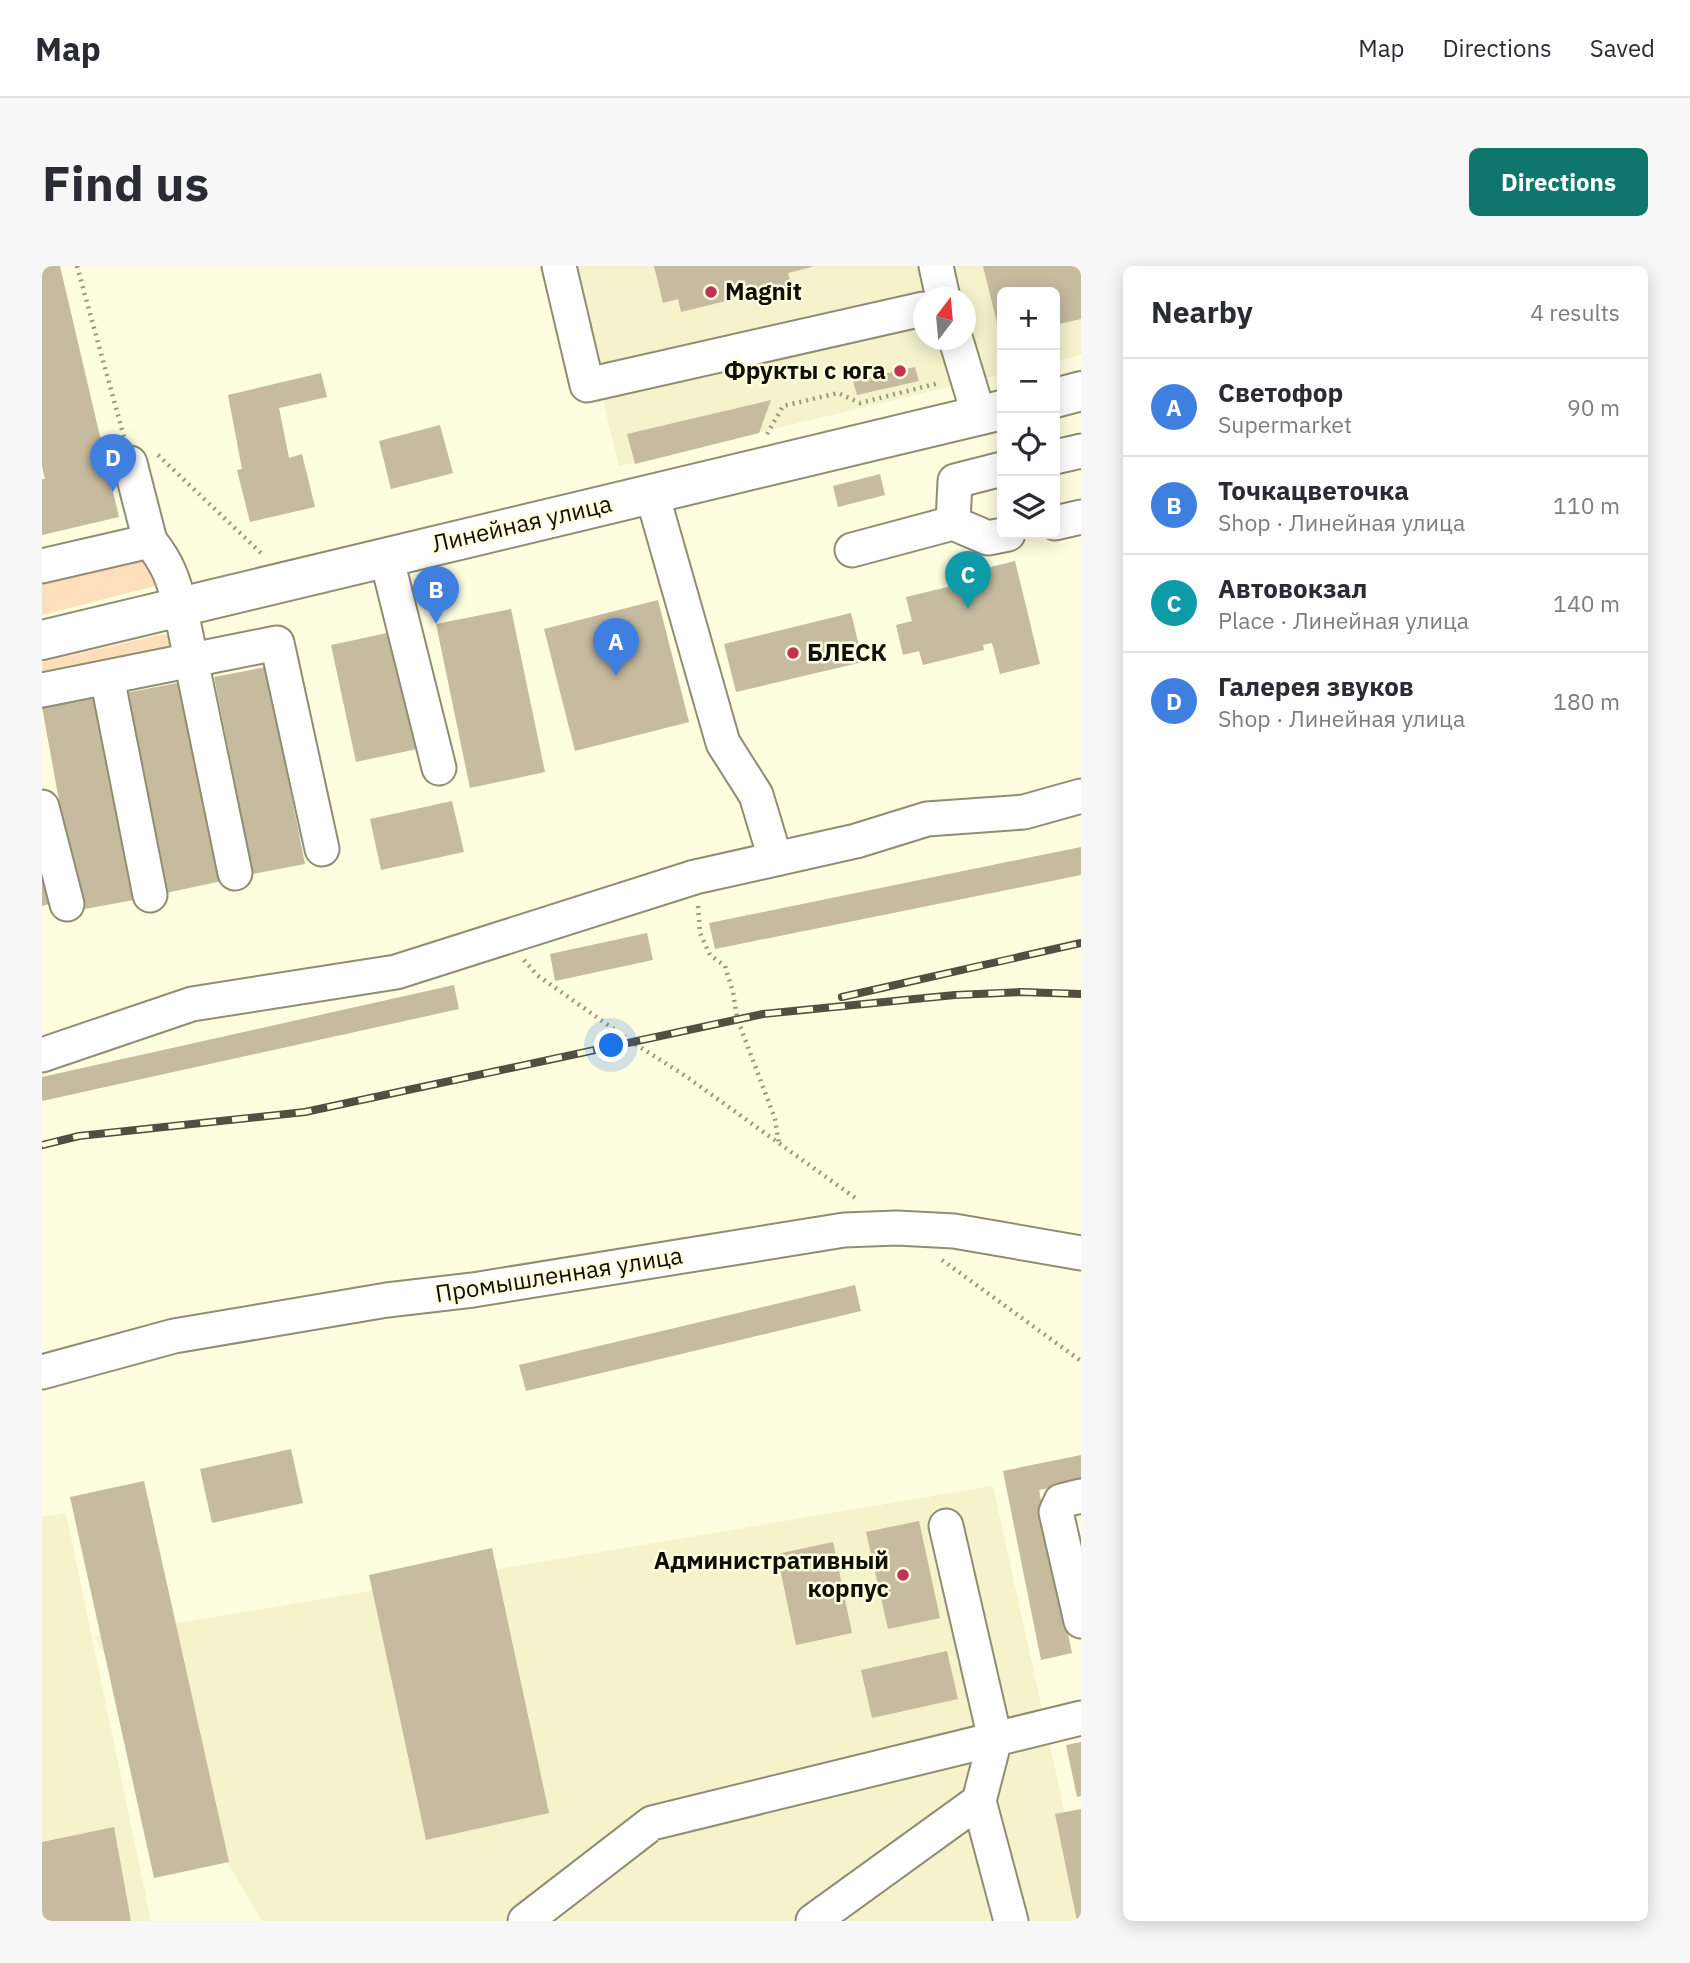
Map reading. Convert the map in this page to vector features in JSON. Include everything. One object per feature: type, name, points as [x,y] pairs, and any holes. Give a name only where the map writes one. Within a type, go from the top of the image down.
[{"type":"main road","points":[[1060,397],[1081,391]]},
{"type":"main road","name":"Линейная улица","points":[[42,640],[991,413]]},
{"type":"street","points":[[559,266],[587,385],[913,311]]},
{"type":"street","points":[[936,266],[941,287]]},
{"type":"street","points":[[961,350],[991,413]]},
{"type":"street","points":[[137,449],[149,541],[166,561],[173,576],[236,873]]},
{"type":"street","points":[[1060,456],[1081,451]]},
{"type":"street","points":[[953,523],[955,481],[997,470]]},
{"type":"street","points":[[652,494],[723,743],[756,795],[775,858]]},
{"type":"street","points":[[1060,522],[1081,517]]},
{"type":"street","points":[[852,550],[953,523],[988,538],[997,536]]},
{"type":"street","points":[[42,566],[149,541]]},
{"type":"street","points":[[386,556],[439,768]]},
{"type":"street","points":[[42,690],[277,643],[322,849]]},
{"type":"street","points":[[107,677],[150,895]]},
{"type":"street","points":[[42,1055],[192,1004],[396,972],[695,877],[856,841],[927,819],[1024,812],[1081,796]]},
{"type":"street","points":[[42,807],[67,904]]},
{"type":"street","name":"Промышленная улица","points":[[42,1372],[187,1334],[387,1300],[473,1290],[844,1230],[897,1228],[954,1231],[1081,1253]]},
{"type":"street","points":[[1081,1496],[1061,1501],[1056,1512],[1081,1620]]},
{"type":"street","points":[[946,1526],[995,1739],[979,1801],[1011,1921]]},
{"type":"street","points":[[525,1921],[652,1823],[1081,1718]]},
{"type":"street","points":[[813,1921],[979,1801]]},
{"type":"path","points":[[77,266],[121,427],[137,449],[170,464],[262,554]]},
{"type":"path","points":[[121,427],[137,449]]},
{"type":"path","points":[[695,877],[700,933],[710,955],[725,966],[737,1018],[775,1119],[779,1144]]},
{"type":"path","points":[[521,956],[537,975],[687,1077]]},
{"type":"shaded area","points":[[570,266],[1081,266],[1081,355],[1060,360],[1060,287],[997,287],[997,375],[619,466]]},
{"type":"shaded area","points":[[153,557],[159,585],[42,615],[42,583]]},
{"type":"shaded area","points":[[163,634],[172,637],[172,647],[42,679],[42,662]]},
{"type":"shaded area","points":[[993,1486],[1081,1887],[1081,1921],[262,1921],[94,1637]]},
{"type":"shaded area","points":[[66,1513],[151,1921],[42,1921],[42,1517]]},
{"type":"building","points":[[42,266],[60,266],[119,517],[42,535],[42,479],[45,479],[42,466]]},
{"type":"building","name":"Magnit","points":[[654,266],[812,267],[788,273],[791,285],[681,312],[678,299],[663,303]]},
{"type":"building","points":[[983,266],[1081,266],[1081,319],[1060,324],[1060,287],[997,287],[997,323]]},
{"type":"building","points":[[915,367],[919,381],[857,395],[853,381]]},
{"type":"building","points":[[321,373],[327,397],[279,408],[289,458],[302,454],[315,507],[250,522],[237,470],[242,469],[228,395]]},
{"type":"building","points":[[771,400],[759,433],[635,464],[627,434]]},
{"type":"building","points":[[440,425],[453,473],[391,489],[379,441]]},
{"type":"building","points":[[880,474],[885,495],[838,507],[833,486]]},
{"type":"building","points":[[1015,561],[1040,664],[1000,674],[992,643],[983,645],[984,650],[923,665],[919,651],[903,655],[896,625],[912,621],[906,597],[977,580],[975,571]]},
{"type":"building","points":[[658,600],[689,722],[575,751],[544,629]]},
{"type":"building","points":[[511,609],[545,772],[470,788],[436,624]]},
{"type":"building","name":"БЛЕСК","points":[[851,613],[863,662],[736,692],[724,644]]},
{"type":"building","points":[[392,632],[417,749],[356,762],[331,645]]},
{"type":"building","points":[[266,667],[305,864],[253,874],[214,677]]},
{"type":"building","points":[[182,682],[222,881],[166,893],[125,693]]},
{"type":"building","points":[[96,697],[134,900],[79,910],[42,707]]},
{"type":"building","points":[[452,801],[464,852],[381,870],[370,819]]},
{"type":"building","points":[[1081,847],[1081,875],[715,949],[709,923]]},
{"type":"building","points":[[42,865],[53,903],[42,906]]},
{"type":"building","points":[[647,933],[653,960],[555,981],[550,954]]},
{"type":"building","points":[[454,985],[459,1009],[42,1101],[42,1077]]},
{"type":"building","points":[[855,1285],[861,1311],[526,1391],[519,1365]]},
{"type":"building","points":[[291,1449],[303,1503],[212,1523],[200,1469]]},
{"type":"building","points":[[1081,1455],[1081,1482],[1039,1490],[1072,1653],[1041,1660],[1003,1471]]},
{"type":"building","points":[[144,1481],[229,1862],[154,1878],[70,1497]]},
{"type":"building","name":"Административный корпус","points":[[919,1521],[940,1618],[888,1629],[866,1532]]},
{"type":"building","points":[[833,1542],[852,1633],[796,1645],[777,1554]]},
{"type":"building","points":[[492,1548],[549,1813],[426,1840],[369,1575]]},
{"type":"building","points":[[947,1651],[958,1699],[872,1718],[861,1670]]},
{"type":"building","points":[[1081,1742],[1081,1796],[1077,1797],[1066,1745]]},
{"type":"building","points":[[1081,1809],[1081,1921],[1077,1921],[1055,1814]]},
{"type":"building","points":[[114,1827],[131,1921],[42,1921],[42,1842]]},
{"type":"railway","points":[[842,997],[1081,943]]},
{"type":"railway","points":[[42,1145],[79,1136],[305,1112],[763,1014],[955,995],[1021,992],[1081,994]]},
{"type":"place","name":"Magnit","points":[[711,292]]},
{"type":"place","name":"Фрукты с юга","points":[[900,371]]},
{"type":"place","name":"Галерея звуков","points":[[113,492]]},
{"type":"place","name":"Автовокзал","points":[[968,609]]},
{"type":"place","name":"Точкацветочка","points":[[436,624]]},
{"type":"place","name":"БЛЕСК","points":[[793,653]]},
{"type":"place","name":"Светофор","points":[[616,676]]},
{"type":"place","name":"Административный корпус","points":[[903,1575]]}]
